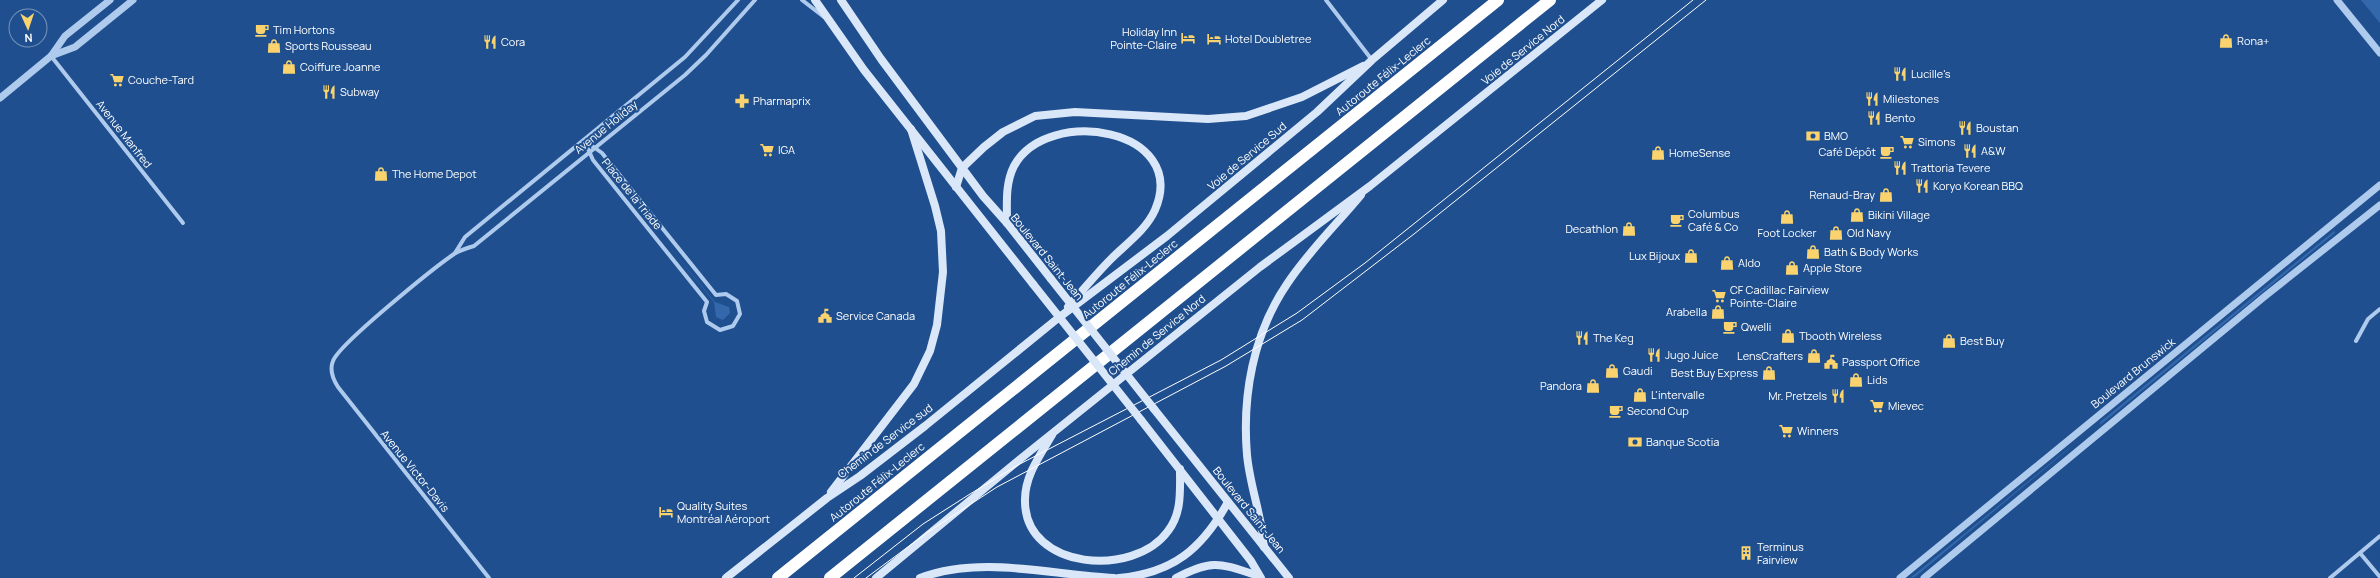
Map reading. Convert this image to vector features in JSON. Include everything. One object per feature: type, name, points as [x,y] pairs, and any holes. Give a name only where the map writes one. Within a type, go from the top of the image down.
[{"type":"highway","name":"Autoroute Félix-Leclerc","points":[[778,578],[1498,0]]},
{"type":"highway","points":[[830,578],[1550,0]]},
{"type":"main road","points":[[815,0],[864,70],[1219,518],[1251,561],[1260,577]]},
{"type":"main road","name":"Boulevard Saint-Jean","points":[[841,0],[881,59],[990,206],[1007,223],[1289,578]]},
{"type":"main road","name":"Voie de Service Sud","points":[[1057,319],[1121,272],[1195,213],[1317,112],[1372,60],[1443,0]]},
{"type":"main road","name":"Voie de Service Nord","points":[[1458,116],[1602,0]]},
{"type":"main road","points":[[956,187],[962,168],[1003,132],[1035,116],[1075,112],[1208,119],[1246,116],[1302,97],[1372,60]]},
{"type":"main road","name":"Chemin de Service Nord","points":[[876,578],[1054,431],[1260,267],[1370,186],[1458,116]]},
{"type":"main road","points":[[827,498],[914,384],[930,351],[937,325],[944,272],[941,231],[935,206],[910,129]]},
{"type":"main road","points":[[1007,223],[1007,188],[1013,168],[1026,151],[1042,142],[1070,132],[1106,132],[1123,137],[1137,144],[1152,160],[1158,174],[1159,191],[1157,205],[1150,219],[1057,319]]},
{"type":"main road","points":[[1264,547],[1262,521],[1249,472],[1246,431],[1248,392],[1258,342],[1271,312],[1288,283],[1370,186]]},
{"type":"main road","name":"Chemin de Service sud","points":[[726,578],[827,498],[901,444],[1057,319]]},
{"type":"main road","points":[[1054,431],[1028,481],[1025,501],[1026,511],[1031,525],[1039,538],[1048,546],[1068,556],[1089,560],[1109,559],[1133,554],[1154,544],[1168,532],[1177,515],[1180,501],[1180,469]]},
{"type":"main road","points":[[1119,578],[1150,573],[1182,558],[1199,545],[1219,518],[1228,502]]},
{"type":"main road","points":[[1176,578],[1197,567],[1218,564],[1234,567],[1260,577]]},
{"type":"main road","points":[[920,578],[944,571],[976,567],[1114,578]]},
{"type":"street","points":[[0,98],[51,56],[65,36],[110,0]]},
{"type":"street","points":[[51,56],[75,47],[134,0]]},
{"type":"street","name":"Avenue Holiday","points":[[331,372],[332,362],[340,350],[455,253],[466,237],[688,54],[738,0]]},
{"type":"street","name":"Avenue Holiday","points":[[455,253],[474,246],[695,66],[755,0]]},
{"type":"street","points":[[802,0],[828,20]]},
{"type":"street","points":[[1326,0],[1372,60]]},
{"type":"street","points":[[2337,0],[2380,53]]},
{"type":"street","name":"Avenue Manfred","points":[[51,56],[182,222]]},
{"type":"street","name":"Place de la Triade","points":[[584,140],[606,157],[716,295],[729,295],[739,304],[740,317],[733,326],[722,330],[709,325],[704,314],[707,302],[593,160],[584,140]]},
{"type":"street","name":"Boulevard Brunswick","points":[[1900,578],[2380,185]]},
{"type":"street","points":[[1924,578],[2264,297],[2380,205]]},
{"type":"street","points":[[2356,341],[2368,319],[2380,308]]},
{"type":"street","name":"Avenue Victor-Davis","points":[[331,372],[338,387],[365,423],[489,578]]},
{"type":"street","points":[[2330,578],[2380,536]]},
{"type":"street","points":[[2360,553],[2380,577]]},
{"type":"shaded area","points":[[2361,0],[2380,0],[2380,23]]},
{"type":"shaded area","points":[[2334,231],[2335,233],[2100,425],[2100,422]]},
{"type":"shaded area","points":[[665,241],[715,302],[729,307],[730,313],[723,320],[716,317],[714,302]]},
{"type":"shaded area","points":[[2071,447],[1915,577],[1910,578],[2069,448]]},
{"type":"tram line","points":[[854,578],[923,524],[1018,465],[1221,360],[1297,313],[1365,263],[1693,0]]},
{"type":"tram line","points":[[866,578],[928,532],[997,487],[1226,366],[1302,320],[1414,234],[1706,0]]},
{"type":"place","name":"Tim Hortons","points":[[262,30]]},
{"type":"place","name":"Holiday Inn Pointe-Claire","points":[[1188,38]]},
{"type":"place","name":"Hotel Doubletree","points":[[1214,39]]},
{"type":"place","name":"Rona+","points":[[2226,41]]},
{"type":"place","name":"Cora","points":[[490,42]]},
{"type":"place","name":"Sports Rousseau","points":[[274,46]]},
{"type":"place","name":"Coiffure Joanne","points":[[289,67]]},
{"type":"place","name":"Lucille's","points":[[1900,74]]},
{"type":"place","name":"Couche-Tard","points":[[117,80]]},
{"type":"place","name":"Subway","points":[[329,92]]},
{"type":"place","name":"Milestones","points":[[1872,99]]},
{"type":"place","name":"Pharmaprix","points":[[742,101]]},
{"type":"place","name":"Bento","points":[[1874,118]]},
{"type":"place","name":"Boustan","points":[[1965,128]]},
{"type":"place","name":"BMO","points":[[1813,136]]},
{"type":"place","name":"Simons","points":[[1907,142]]},
{"type":"place","name":"IGA","points":[[767,150]]},
{"type":"place","name":"A&W","points":[[1970,151]]},
{"type":"place","name":"Café Dépôt","points":[[1887,152]]},
{"type":"place","name":"HomeSense","points":[[1658,153]]},
{"type":"place","name":"Trattoria Tevere","points":[[1900,168]]},
{"type":"place","name":"The Home Depot","points":[[381,174]]},
{"type":"place","name":"Koryo Korean BBQ","points":[[1922,186]]},
{"type":"place","name":"Renaud-Bray","points":[[1886,195]]},
{"type":"place","name":"Bikini Village","points":[[1857,215]]},
{"type":"place","name":"Foot Locker","points":[[1787,217]]},
{"type":"place","name":"Columbus Café & Co","points":[[1677,220]]},
{"type":"place","name":"Decathlon","points":[[1629,229]]},
{"type":"place","name":"Old Navy","points":[[1836,233]]},
{"type":"place","name":"Bath & Body Works","points":[[1813,252]]},
{"type":"place","name":"Lux Bijoux","points":[[1691,256]]},
{"type":"place","name":"Aldo","points":[[1727,263]]},
{"type":"place","name":"Apple Store","points":[[1792,268]]},
{"type":"place","name":"CF Cadillac Fairview Pointe-Claire","points":[[1719,296]]},
{"type":"place","name":"Arabella","points":[[1718,312]]},
{"type":"place","name":"Service Canada","points":[[825,316]]},
{"type":"place","name":"Qwelli","points":[[1730,327]]},
{"type":"place","name":"Tbooth Wireless","points":[[1788,336]]},
{"type":"place","name":"The Keg","points":[[1582,338]]},
{"type":"place","name":"Best Buy","points":[[1949,341]]},
{"type":"place","name":"Jugo Juice","points":[[1654,355]]},
{"type":"place","name":"LensCrafters","points":[[1814,356]]},
{"type":"place","name":"Passport Office","points":[[1831,362]]},
{"type":"place","name":"Gaudi","points":[[1612,371]]},
{"type":"place","name":"Best Buy Express","points":[[1769,373]]},
{"type":"place","name":"Lids","points":[[1856,380]]},
{"type":"place","name":"Pandora","points":[[1593,386]]},
{"type":"place","name":"L'intervalle","points":[[1640,395]]},
{"type":"place","name":"Mr. Pretzels","points":[[1838,396]]},
{"type":"place","name":"Mievec","points":[[1877,406]]},
{"type":"place","name":"Second Cup","points":[[1616,411]]},
{"type":"place","name":"Winners","points":[[1786,431]]},
{"type":"place","name":"Banque Scotia","points":[[1635,442]]},
{"type":"place","name":"Quality Suites Montréal Aéroport","points":[[666,512]]},
{"type":"place","name":"Terminus Fairview","points":[[1746,553]]}]
